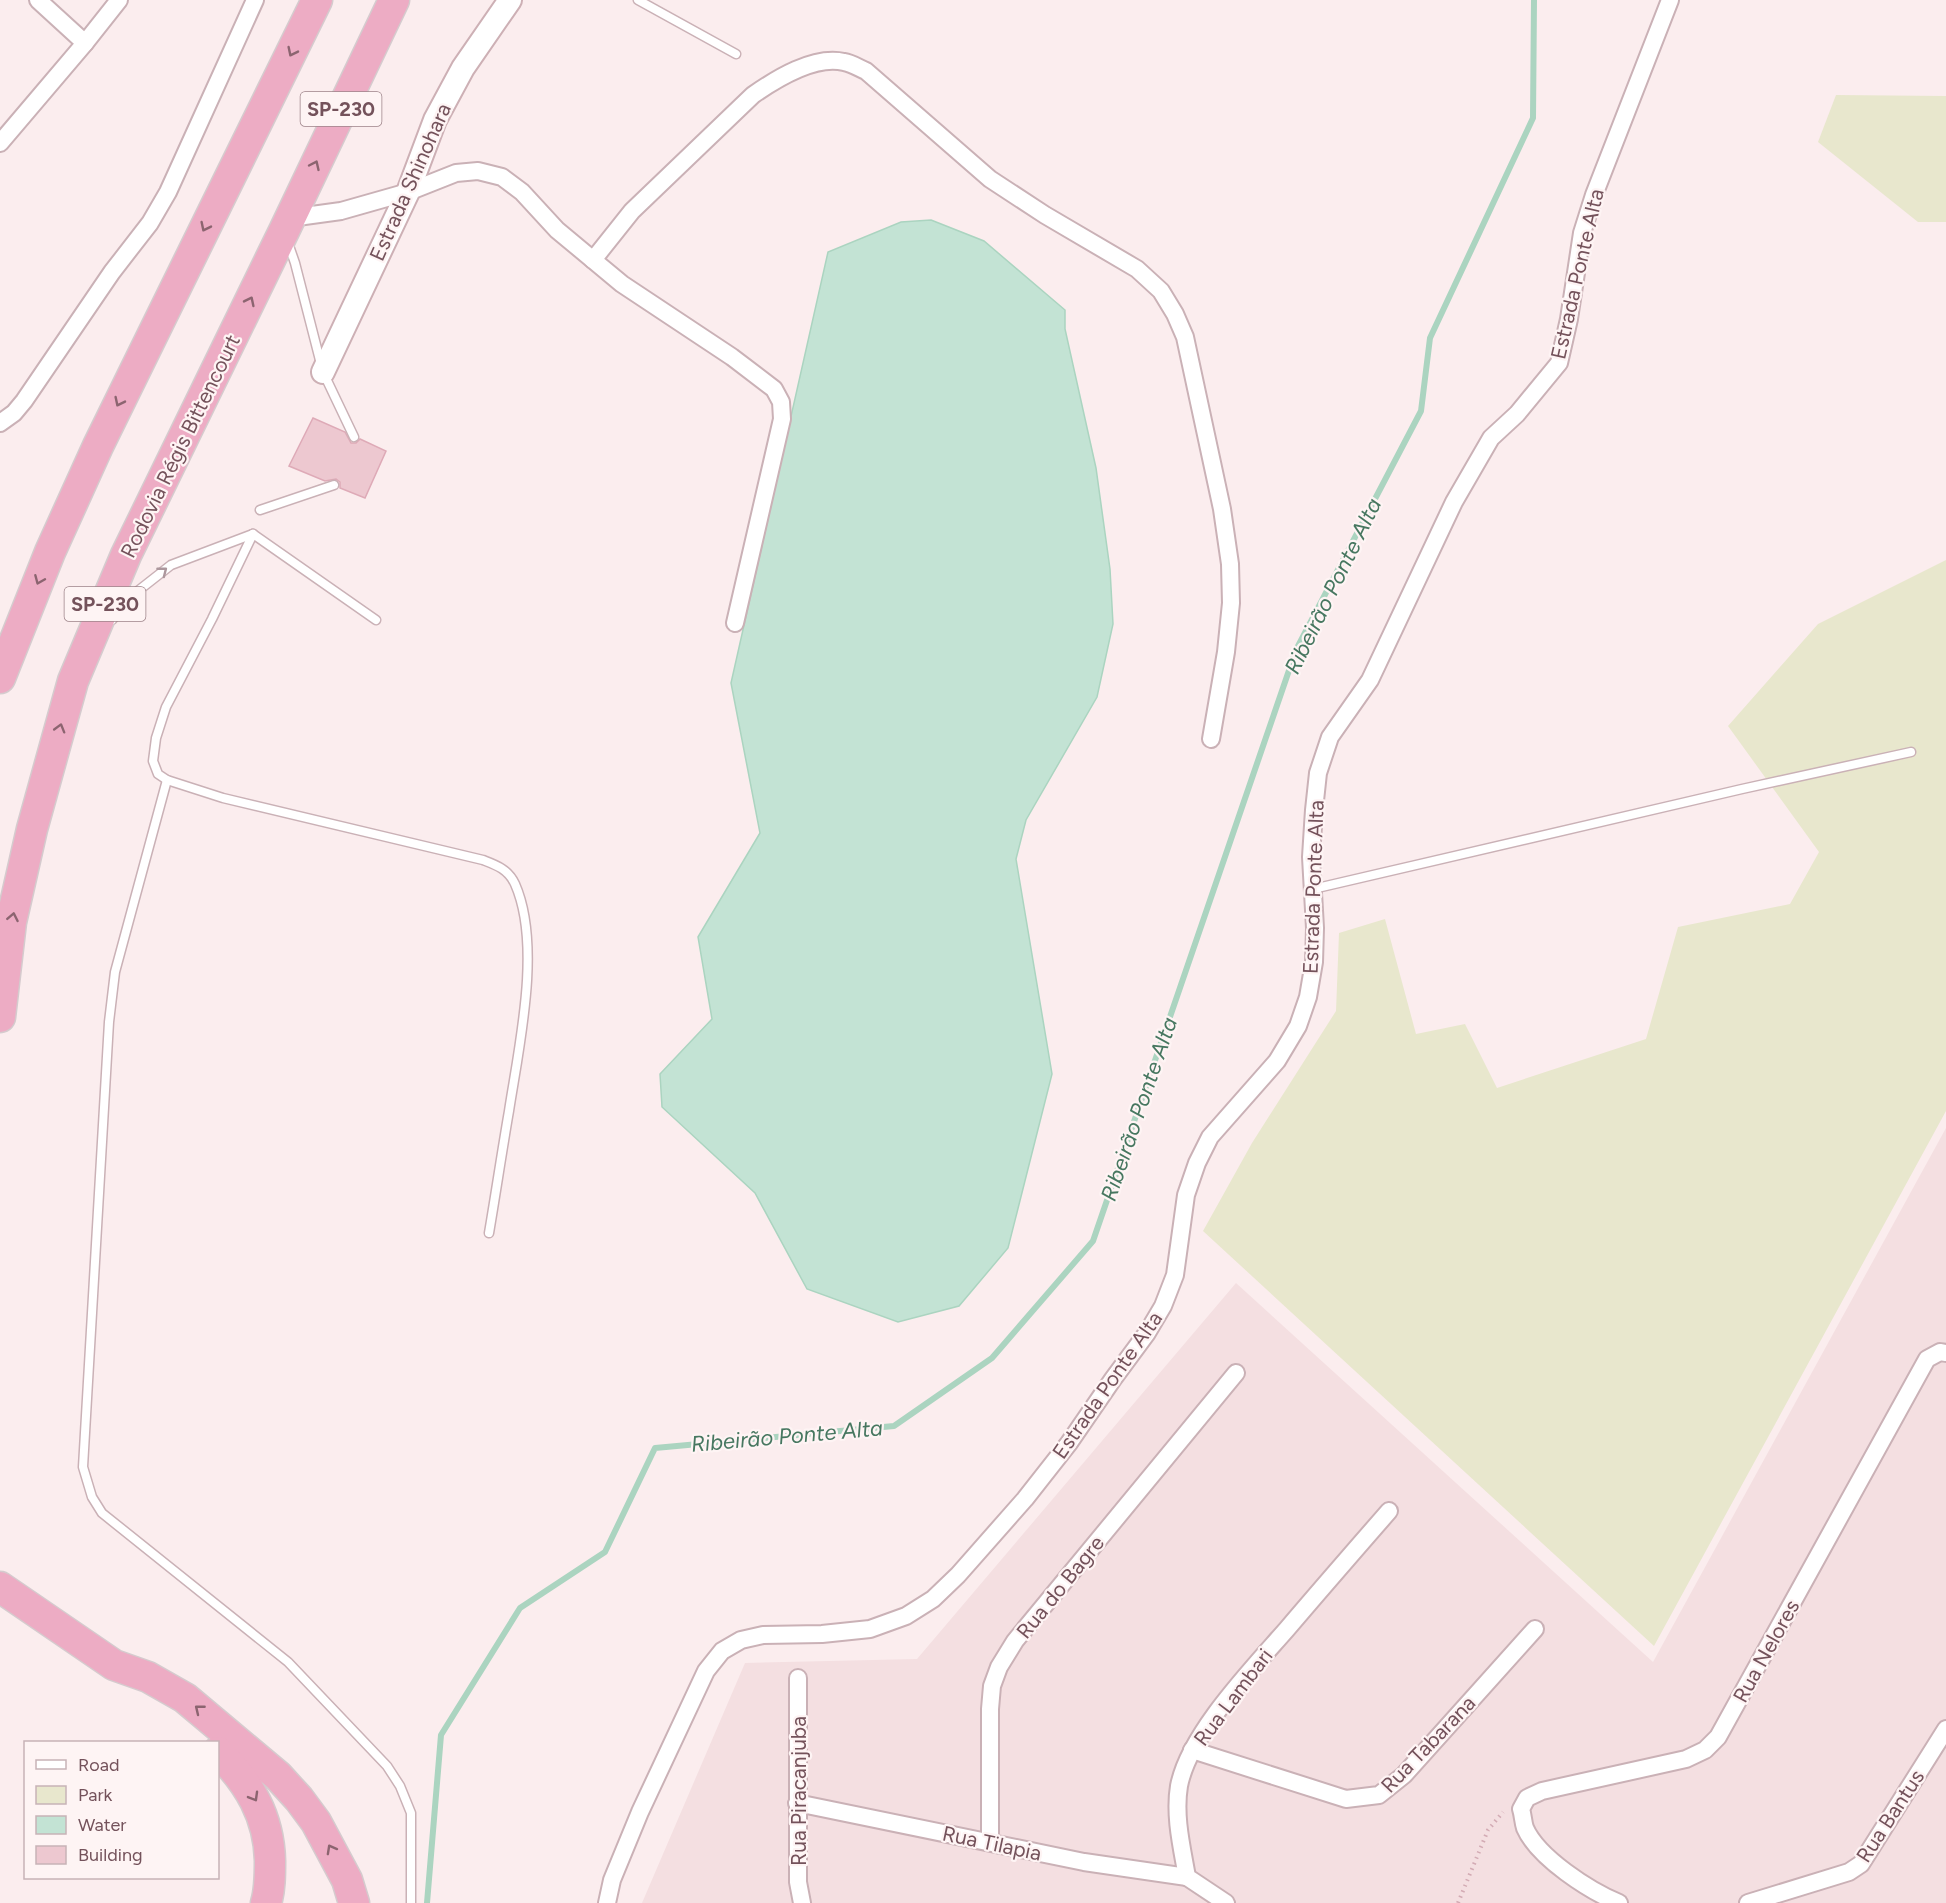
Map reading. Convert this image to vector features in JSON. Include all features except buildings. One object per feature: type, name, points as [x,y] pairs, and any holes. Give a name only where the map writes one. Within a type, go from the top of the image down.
[{"type":"highway","name":"SP-230","points":[[0,678],[98,446],[317,0]]},
{"type":"highway","name":"Rodovia Régis Bittencourt","points":[[0,1017],[12,922],[32,829],[73,681],[126,555],[394,0]]},
{"type":"highway","points":[[0,1587],[101,1657],[206,1741]]},
{"type":"highway","points":[[101,1657],[148,1677],[185,1698],[278,1776],[298,1799],[333,1851],[347,1880],[354,1903]]},
{"type":"highway","points":[[219,1753],[237,1770],[248,1786],[265,1823],[270,1844],[270,1872],[266,1903]]},
{"type":"street","points":[[38,0],[85,43]]},
{"type":"street","points":[[0,143],[119,0]]},
{"type":"street","points":[[0,423],[14,414],[24,401],[112,272],[157,211],[168,192],[255,0]]},
{"type":"street","name":"Estrada Shinohara","points":[[323,372],[408,192],[435,120],[463,68],[510,0]]},
{"type":"street","name":"Estrada Ponte Alta","points":[[607,1903],[612,1880],[640,1812],[706,1671],[722,1651],[741,1640],[763,1635],[822,1634],[870,1629],[906,1616],[933,1599],[958,1575],[1025,1499],[1069,1443],[1148,1333],[1163,1306],[1175,1275],[1186,1194],[1197,1163],[1210,1137],[1277,1061],[1298,1026],[1308,997],[1314,962],[1311,857],[1318,773],[1330,737],[1370,680],[1455,502],[1491,438],[1517,414],[1558,363],[1569,320],[1582,233],[1594,195],[1670,0]]},
{"type":"street","points":[[593,260],[632,211],[753,95],[774,80],[800,69],[820,63],[843,61],[866,70],[990,178],[1045,215],[1137,269],[1161,291],[1175,314],[1185,338],[1222,509],[1230,564],[1231,603],[1226,652],[1211,739]]},
{"type":"street","points":[[287,225],[408,192],[456,173],[478,171],[502,177],[522,192],[557,230],[631,291],[732,357],[774,389],[781,402],[782,419],[735,623]]},
{"type":"street","name":"Rua Nelores","points":[[1521,1809],[1527,1798],[1542,1791],[1686,1759],[1705,1750],[1719,1737],[1927,1359],[1940,1352],[1946,1353]]},
{"type":"street","name":"Rua do Bagre","points":[[990,1842],[990,1709],[992,1686],[999,1667],[1015,1641],[1236,1373]]},
{"type":"street","name":"Rua Lambari","points":[[1187,1877],[1180,1832],[1179,1786],[1192,1750],[1212,1718],[1243,1679],[1389,1511]]},
{"type":"street","name":"Rua Tabarana","points":[[1192,1750],[1347,1799],[1379,1795],[1404,1775],[1535,1629]]},
{"type":"street","name":"Rua Piracanjuba","points":[[798,1678],[798,1882],[802,1903]]},
{"type":"street","name":"Rua Bantus","points":[[1748,1903],[1849,1872],[1861,1864],[1946,1729]]},
{"type":"street","name":"Rua Tilapia","points":[[798,1803],[1116,1868],[1187,1877]]},
{"type":"street","points":[[1521,1809],[1525,1827],[1534,1843],[1553,1863],[1619,1903]]},
{"type":"street","points":[[1187,1877],[1226,1903]]},
{"type":"lane","points":[[638,0],[736,54]]},
{"type":"lane","points":[[287,225],[323,372],[354,437]]},
{"type":"lane","points":[[260,510],[334,485]]},
{"type":"lane","points":[[73,681],[104,630],[134,594],[171,565],[253,534]]},
{"type":"lane","points":[[253,534],[376,620]]},
{"type":"lane","points":[[253,534],[166,707],[156,738],[153,760],[158,774],[167,780],[223,798],[483,860],[504,868],[514,882],[523,908],[527,933],[526,984],[514,1078],[489,1233]]},
{"type":"lane","points":[[1313,889],[1911,752]]},
{"type":"lane","points":[[167,780],[114,972],[83,1467],[92,1497],[102,1513],[288,1662],[387,1766],[400,1786],[411,1813],[411,1903]]},
{"type":"path","points":[[1458,1903],[1488,1830],[1500,1815],[1508,1810],[1521,1809]]},
{"type":"shaded area","points":[[1946,1128],[1946,1903],[642,1903],[745,1663],[917,1659],[1236,1283],[1653,1662]]},
{"type":"green space","points":[[1836,95],[1946,96],[1946,222],[1918,222],[1818,142]]},
{"type":"green space","points":[[1946,560],[1946,1111],[1654,1646],[1203,1231],[1252,1143],[1336,1011],[1339,933],[1385,919],[1416,1034],[1465,1024],[1497,1088],[1646,1039],[1678,927],[1790,904],[1819,852],[1728,726],[1818,624]]},
{"type":"water","points":[[931,220],[984,241],[1065,310],[1065,329],[1096,468],[1110,569],[1113,624],[1097,697],[1026,820],[1016,859],[1052,1074],[1008,1248],[959,1306],[898,1322],[807,1289],[755,1193],[662,1107],[660,1074],[712,1019],[698,937],[760,833],[731,683],[828,252],[901,222]]},
{"type":"waterway","name":"Ribeirão Ponte Alta","points":[[427,1903],[441,1735],[520,1608],[605,1552],[655,1448],[894,1426],[992,1358],[1093,1241],[1296,650],[1421,411],[1430,338],[1533,118],[1534,0]]}]
